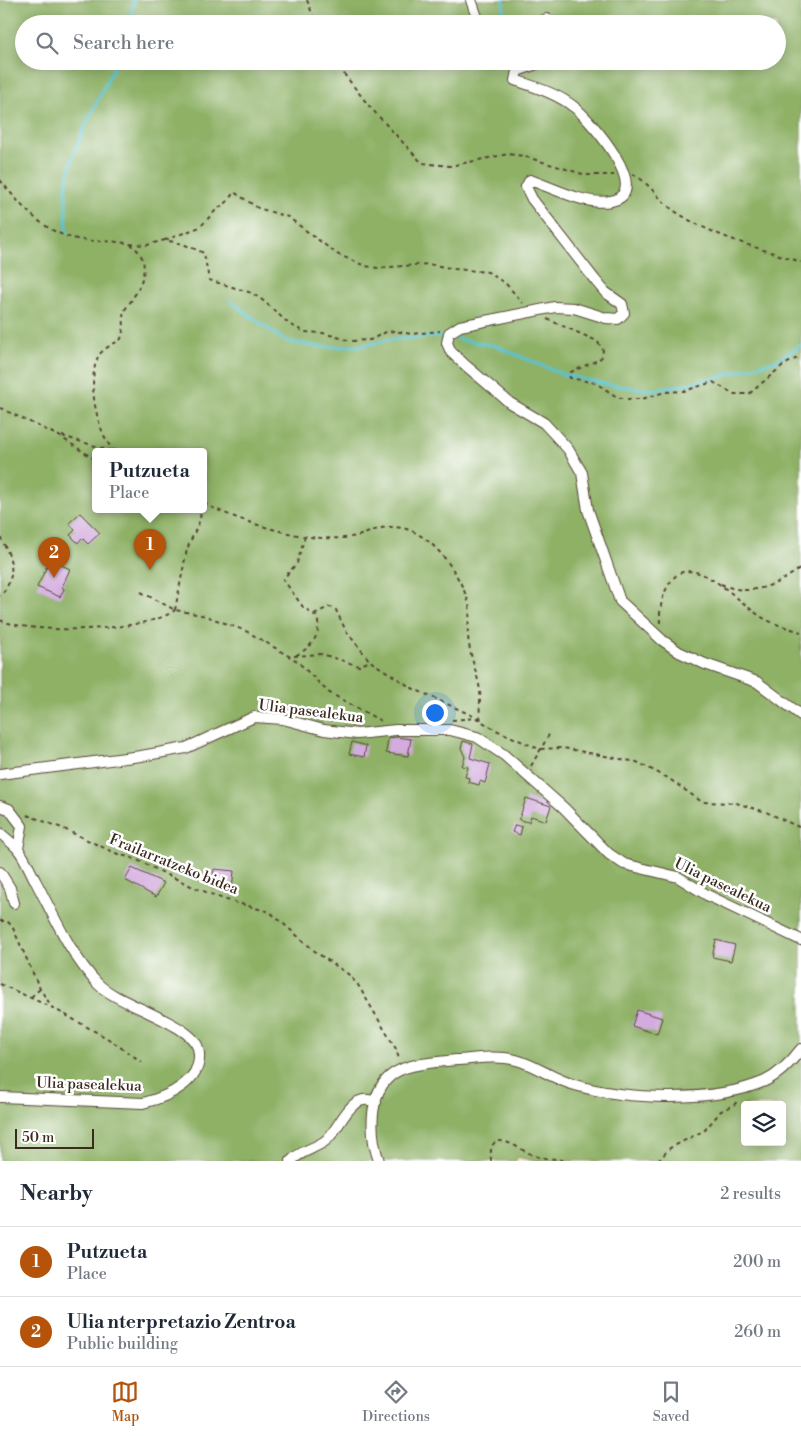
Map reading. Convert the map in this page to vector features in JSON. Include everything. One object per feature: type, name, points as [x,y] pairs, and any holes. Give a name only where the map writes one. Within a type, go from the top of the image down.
[{"type":"street","points":[[471,0],[476,15]]},
{"type":"street","points":[[520,70],[517,71],[515,80],[543,90],[574,107],[595,128],[617,157],[625,174],[626,187],[622,195],[612,201],[590,200],[530,180],[526,186],[532,199],[595,280],[606,292],[622,304],[624,313],[618,319],[606,318],[574,308],[555,307],[460,326],[449,333],[447,343],[451,352],[510,403],[544,423],[574,457],[582,474],[588,510],[620,601],[662,640],[679,652],[705,664],[757,682],[801,715]]},
{"type":"street","name":"Ulia pasealekua","points":[[0,774],[141,756],[186,748],[254,717],[283,719],[324,730],[357,734],[396,730],[450,730],[477,737],[504,755],[564,808],[609,854],[624,864],[678,877],[707,895],[801,940]]},
{"type":"street","points":[[0,806],[9,810],[22,826],[18,849]]},
{"type":"street","name":"Ulia pasealekua","points":[[0,833],[18,849],[77,958],[99,985],[183,1030],[198,1046],[200,1061],[195,1073],[186,1083],[160,1099],[143,1103],[0,1097]]},
{"type":"street","points":[[0,872],[10,888],[14,903]]},
{"type":"street","points":[[379,1161],[373,1142],[373,1117],[376,1102],[379,1091],[389,1077],[401,1069],[492,1057],[516,1060],[572,1085],[604,1092],[678,1096],[728,1092],[765,1081],[779,1072],[801,1049]]},
{"type":"street","points":[[291,1161],[325,1141],[349,1109],[359,1101],[370,1099],[376,1102]]},
{"type":"path","points":[[306,0],[312,15]]},
{"type":"path","points":[[341,70],[364,100],[422,163],[450,166],[508,154],[523,156],[586,175],[631,173],[641,178],[664,203],[700,226],[801,262]]},
{"type":"path","points":[[0,180],[20,206],[37,222],[59,234],[86,241],[146,245],[165,240],[200,227],[217,209],[227,202],[234,192],[258,208],[288,217],[337,254],[365,266],[378,268],[428,264],[493,273],[506,284],[532,313],[597,341],[603,350],[602,357],[569,376],[570,378],[596,383],[622,399],[642,399],[665,392],[684,391],[713,382],[727,391],[744,395],[753,392],[786,363],[801,356]]},
{"type":"path","points":[[165,240],[183,244],[204,253],[209,280],[252,293],[288,323],[304,332],[324,333],[351,341],[370,340],[386,332],[394,331],[412,334],[428,331],[449,333]]},
{"type":"path","points":[[110,448],[98,424],[94,373],[101,352],[121,339],[124,327],[123,312],[139,291],[145,270],[141,257],[134,247],[125,243]]},
{"type":"path","points":[[0,408],[57,435],[92,457]]},
{"type":"path","points":[[57,435],[102,448]]},
{"type":"path","points":[[207,505],[218,511],[305,536],[344,538],[391,527],[418,535],[448,560],[469,603],[471,613],[468,632],[469,642],[480,691],[479,707],[481,720]]},
{"type":"path","points":[[0,620],[55,630],[132,624],[166,616],[176,610],[187,549],[200,520],[201,513]]},
{"type":"path","points":[[292,657],[309,647],[318,633],[318,620],[314,614],[302,607],[283,579],[297,563],[305,536]]},
{"type":"path","points":[[0,537],[12,564],[11,578],[0,596]]},
{"type":"path","points":[[662,627],[660,610],[666,588],[674,577],[682,572],[695,572],[732,589],[761,589],[773,585],[801,568]]},
{"type":"path","points":[[719,583],[765,619],[801,632]]},
{"type":"path","points":[[141,592],[176,610],[206,616],[246,631],[292,657],[328,692],[396,730]]},
{"type":"path","points":[[314,614],[329,607],[335,608],[346,631],[370,662],[412,688],[460,711],[475,715],[496,730],[539,749],[563,748],[626,758],[647,766],[702,802],[736,802],[766,812],[801,828]]},
{"type":"path","points":[[292,657],[322,654],[359,666],[370,662]]},
{"type":"path","points":[[449,720],[468,718],[481,720]]},
{"type":"path","points":[[526,774],[550,733]]},
{"type":"path","name":"Frailarratzeko bidea","points":[[22,826],[26,815],[62,828],[116,853],[135,859],[204,892],[270,912],[317,952],[348,974],[358,985],[396,1049],[401,1069]]},
{"type":"path","points":[[0,921],[7,920],[12,926],[40,989],[53,1008]]},
{"type":"path","points":[[0,984],[53,1008],[107,1038],[142,1062]]},
{"type":"path","points":[[31,998],[40,989]]},
{"type":"path","points":[[658,1161],[670,1148],[705,1130],[721,1111],[734,1105],[744,1087]]},
{"type":"path","points":[[491,1161],[493,1144],[498,1141],[514,1144],[534,1156],[566,1161]]},
{"type":"green space","points":[[0,0],[801,0],[801,1161],[534,1161],[517,1157],[516,1161],[0,1161]]},
{"type":"building","points":[[80,513],[100,533],[88,544],[82,538],[78,543],[70,535],[75,530],[69,523]]},
{"type":"building","points":[[50,560],[70,569],[60,597],[37,587]]},
{"type":"building","points":[[388,738],[411,739],[408,756],[386,753]]},
{"type":"building","points":[[463,741],[473,744],[470,758],[490,764],[485,783],[480,781],[479,785],[468,782],[469,778],[465,777],[468,767],[462,766],[465,757],[461,748]]},
{"type":"building","points":[[352,742],[366,746],[364,757],[349,754]]},
{"type":"building","points":[[526,798],[551,806],[546,821],[531,816],[529,822],[519,820]]},
{"type":"building","points":[[515,825],[522,827],[520,835],[512,832]]},
{"type":"building","points":[[132,868],[164,883],[156,897],[125,880]]},
{"type":"building","points":[[214,869],[234,871],[232,889],[212,887]]},
{"type":"building","points":[[716,940],[735,945],[731,961],[712,957]]},
{"type":"building","points":[[637,1010],[662,1018],[657,1034],[632,1026]]},
{"type":"waterway","points":[[131,15],[134,0]]},
{"type":"waterway","points":[[503,15],[504,0]]},
{"type":"waterway","points":[[67,232],[66,194],[70,166],[81,135],[112,70]]},
{"type":"waterway","points":[[230,301],[285,341],[321,347],[361,346],[387,340],[440,336]]},
{"type":"waterway","points":[[457,339],[496,346],[564,375],[610,385],[653,390],[712,379],[777,360],[801,345]]},
{"type":"place","name":"Putzueta","points":[[150,570]]},
{"type":"place","name":"Ulia nterpretazio Zentroa","points":[[54,578]]}]
